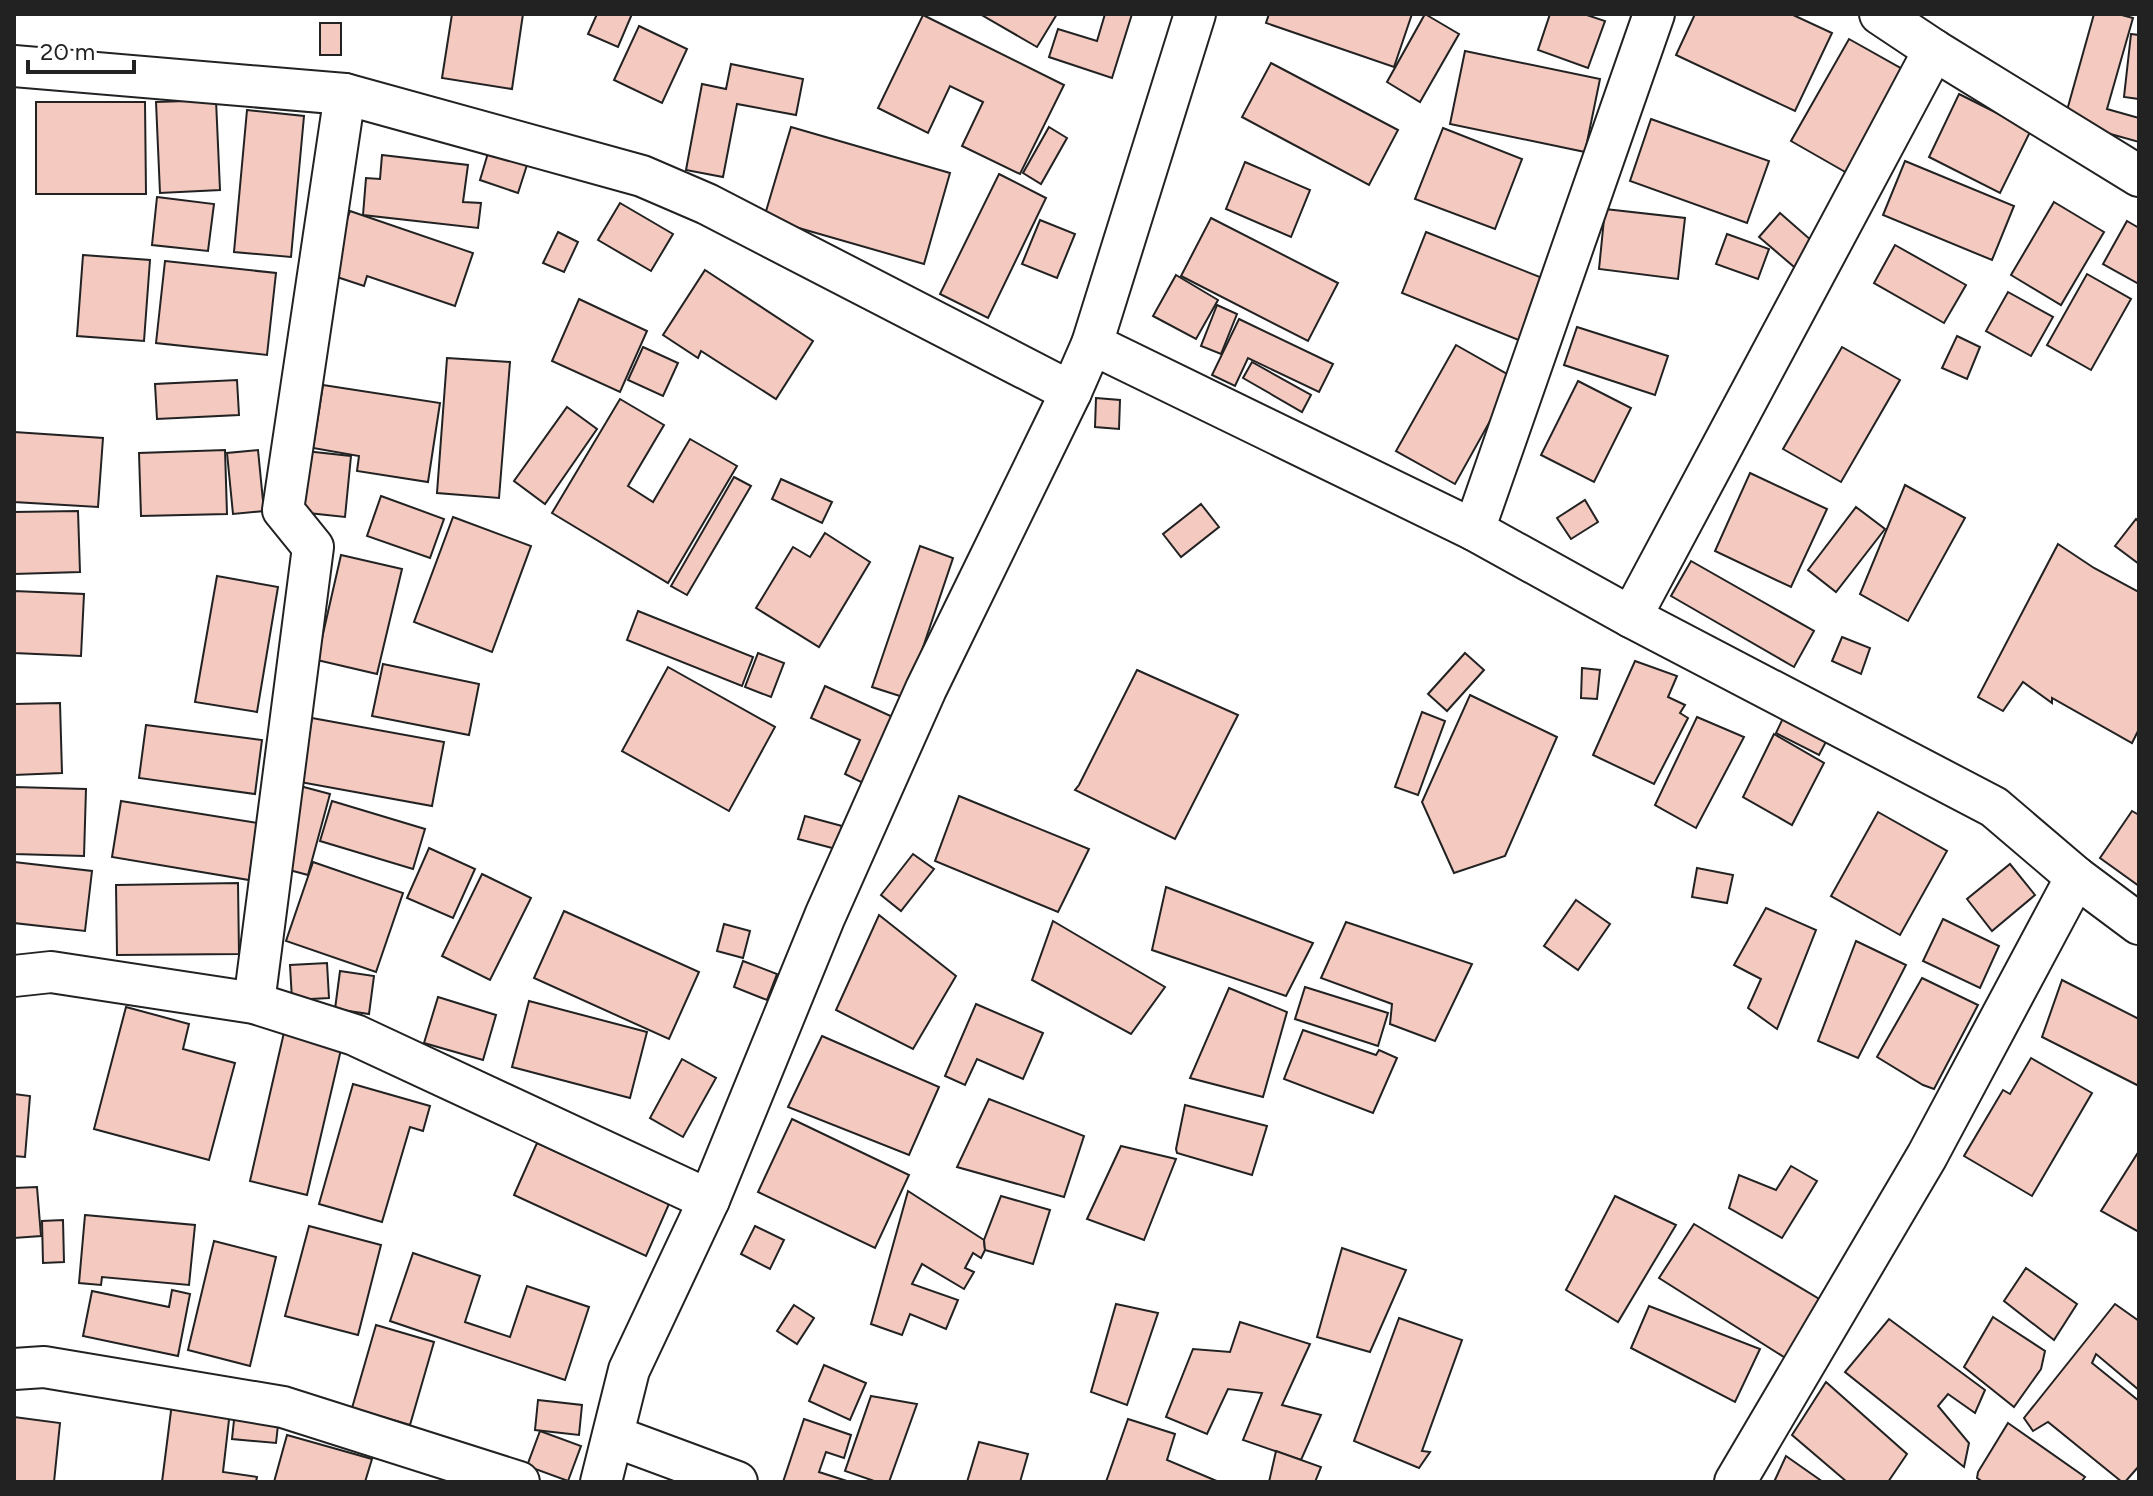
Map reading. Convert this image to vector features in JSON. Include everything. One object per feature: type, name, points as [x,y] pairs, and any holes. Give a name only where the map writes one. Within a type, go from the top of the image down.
[{"type":"street","points":[[601,1482],[629,1370],[709,1200],[825,916],[926,689],[1092,344],[1195,14]]},
{"type":"street","points":[[1474,530],[1654,14]]},
{"type":"street","points":[[1880,14],[2139,176]]},
{"type":"street","points":[[1631,617],[1934,50]]},
{"type":"street","points":[[14,66],[345,94],[642,176],[707,204],[1071,392]]},
{"type":"street","points":[[254,1003],[313,547],[283,510],[345,94]]},
{"type":"street","points":[[1092,344],[1474,530],[1631,617],[1994,807],[2076,877],[2139,924]]},
{"type":"street","points":[[1735,1482],[1927,1156],[2076,877]]},
{"type":"street","points":[[14,976],[51,972],[254,1003],[355,1035],[709,1200]]},
{"type":"street","points":[[14,1369],[44,1367],[283,1407],[519,1482]]},
{"type":"street","points":[[613,1436],[737,1482]]},
{"type":"building","points":[[452,14],[523,14],[512,89],[442,78]]},
{"type":"building","points":[[597,14],[632,14],[618,47],[588,34]]},
{"type":"building","points":[[980,14],[1057,14],[1037,47]]},
{"type":"building","points":[[1105,14],[1132,14],[1112,78],[1049,57],[1058,29],[1097,41]]},
{"type":"building","points":[[1269,14],[1412,14],[1394,67],[1266,23]]},
{"type":"building","points":[[1425,14],[1459,34],[1420,102],[1387,82]]},
{"type":"building","points":[[1550,14],[1584,14],[1605,21],[1588,68],[1538,50]]},
{"type":"building","points":[[1695,14],[1791,14],[1832,33],[1795,111],[1676,55]]},
{"type":"building","points":[[2094,14],[2118,14],[2133,18],[2107,109],[2139,118],[2139,142],[2064,121]]},
{"type":"building","points":[[923,15],[1064,85],[1020,174],[962,146],[983,102],[950,86],[928,133],[878,108]]},
{"type":"building","points":[[320,23],[341,23],[341,55],[320,55]]},
{"type":"building","points":[[639,26],[687,49],[662,103],[614,80]]},
{"type":"building","points":[[2131,34],[2139,35],[2139,99],[2124,97]]},
{"type":"building","points":[[1849,39],[1904,70],[1847,173],[1791,141]]},
{"type":"building","points":[[1465,51],[1600,79],[1585,152],[1450,124]]},
{"type":"building","points":[[1271,63],[1398,130],[1369,185],[1242,117]]},
{"type":"building","points":[[731,64],[803,79],[796,115],[737,104],[723,177],[686,170],[702,84],[726,89]]},
{"type":"building","points":[[1959,94],[2031,130],[2000,193],[1929,157]]},
{"type":"building","points":[[216,100],[220,190],[160,193],[156,102]]},
{"type":"building","points":[[36,102],[145,102],[146,194],[36,194]]},
{"type":"building","points":[[247,110],[304,116],[291,257],[234,252]]},
{"type":"building","points":[[1651,119],[1769,161],[1747,223],[1630,181]]},
{"type":"building","points":[[791,127],[950,173],[924,264],[764,218]]},
{"type":"building","points":[[1049,127],[1067,138],[1041,184],[1023,173]]},
{"type":"building","points":[[1443,128],[1522,159],[1495,229],[1415,199]]},
{"type":"building","points":[[488,153],[527,165],[518,193],[480,180]]},
{"type":"building","points":[[382,155],[468,165],[463,202],[481,203],[478,228],[363,215],[366,178],[380,179]]},
{"type":"building","points":[[1905,161],[2014,206],[1992,260],[1883,215]]},
{"type":"building","points":[[1245,162],[1310,190],[1291,237],[1226,209]]},
{"type":"building","points":[[999,174],[1046,198],[988,318],[940,294]]},
{"type":"building","points":[[157,197],[214,204],[208,251],[152,245]]},
{"type":"building","points":[[2054,202],[2104,232],[2061,305],[2011,275]]},
{"type":"building","points":[[620,203],[673,234],[651,271],[598,240]]},
{"type":"building","points":[[1605,209],[1685,218],[1678,279],[1599,269]]},
{"type":"building","points":[[350,211],[473,253],[455,306],[367,276],[364,286],[328,274]]},
{"type":"building","points":[[1780,213],[1820,248],[1800,272],[1759,237]]},
{"type":"building","points":[[1211,218],[1338,283],[1308,341],[1181,276]]},
{"type":"building","points":[[1040,220],[1075,234],[1057,278],[1022,264]]},
{"type":"building","points":[[2127,221],[2139,228],[2139,284],[2103,264]]},
{"type":"building","points":[[558,232],[578,242],[564,272],[543,263]]},
{"type":"building","points":[[1426,232],[1545,279],[1521,341],[1402,293]]},
{"type":"building","points":[[1727,234],[1769,249],[1758,279],[1716,264]]},
{"type":"building","points":[[1895,245],[1966,285],[1944,323],[1874,283]]},
{"type":"building","points":[[83,255],[150,260],[144,341],[77,336]]},
{"type":"building","points":[[165,261],[276,273],[267,355],[156,343]]},
{"type":"building","points":[[705,270],[813,341],[776,399],[701,351],[698,358],[663,335]]},
{"type":"building","points":[[2087,274],[2131,299],[2091,370],[2047,345]]},
{"type":"building","points":[[1176,275],[1218,300],[1196,339],[1153,316]]},
{"type":"building","points":[[2008,292],[2053,317],[2031,356],[1986,331]]},
{"type":"building","points":[[579,299],[647,331],[620,392],[552,361]]},
{"type":"building","points":[[1217,305],[1237,314],[1221,354],[1201,346]]},
{"type":"building","points":[[1239,319],[1333,364],[1319,392],[1248,358],[1235,386],[1212,375]]},
{"type":"building","points":[[1577,327],[1668,356],[1655,395],[1564,365]]},
{"type":"building","points":[[1957,336],[1980,347],[1967,379],[1942,368]]},
{"type":"building","points":[[1456,345],[1514,378],[1455,484],[1396,451]]},
{"type":"building","points":[[643,347],[678,363],[663,396],[628,380]]},
{"type":"building","points":[[1842,347],[1900,380],[1841,482],[1783,449]]},
{"type":"building","points":[[447,358],[510,362],[499,498],[437,493]]},
{"type":"building","points":[[1252,362],[1311,395],[1302,412],[1243,378]]},
{"type":"building","points":[[237,380],[239,415],[157,419],[155,384]]},
{"type":"building","points":[[1578,381],[1631,408],[1594,482],[1541,455]]},
{"type":"building","points":[[323,385],[440,403],[428,482],[357,471],[359,456],[313,448]]},
{"type":"building","points":[[1096,398],[1120,400],[1119,429],[1095,427]]},
{"type":"building","points":[[620,399],[664,425],[628,486],[653,502],[690,439],[737,466],[668,583],[552,513]]},
{"type":"building","points":[[567,407],[597,429],[545,504],[514,481]]},
{"type":"building","points":[[14,432],[103,438],[98,507],[14,502]]},
{"type":"building","points":[[225,450],[227,514],[141,516],[139,453]]},
{"type":"building","points":[[258,450],[264,511],[233,514],[227,453]]},
{"type":"building","points":[[305,451],[351,456],[345,517],[299,512]]},
{"type":"building","points":[[1750,473],[1827,509],[1791,587],[1715,551]]},
{"type":"building","points":[[734,477],[751,486],[687,595],[671,586]]},
{"type":"building","points":[[781,479],[832,502],[822,523],[772,499]]},
{"type":"building","points":[[1905,485],[1965,518],[1908,621],[1860,594]]},
{"type":"building","points":[[381,496],[444,519],[430,558],[367,536]]},
{"type":"building","points":[[1585,500],[1598,522],[1571,539],[1557,518]]},
{"type":"building","points":[[1201,504],[1219,527],[1181,557],[1163,534]]},
{"type":"building","points":[[1856,507],[1885,529],[1836,592],[1808,570]]},
{"type":"building","points":[[78,511],[80,572],[14,574],[14,512]]},
{"type":"building","points":[[453,517],[531,546],[492,652],[414,622]]},
{"type":"building","points":[[2136,519],[2139,522],[2139,564],[2115,546]]},
{"type":"building","points":[[825,533],[870,562],[819,647],[756,608],[793,547],[810,557]]},
{"type":"building","points":[[2058,544],[2139,592],[2139,729],[2132,743],[2052,698],[2052,703],[2023,682],[2003,711],[1978,697]]},
{"type":"building","points":[[920,546],[953,558],[906,698],[872,687]]},
{"type":"building","points":[[341,555],[402,569],[377,674],[317,660]]},
{"type":"building","points":[[1691,561],[1814,631],[1794,667],[1671,596]]},
{"type":"building","points":[[217,576],[278,587],[257,712],[195,702]]},
{"type":"building","points":[[14,591],[84,594],[81,656],[14,653]]},
{"type":"building","points":[[638,611],[753,657],[742,686],[627,640]]},
{"type":"building","points":[[1842,637],[1870,648],[1861,674],[1832,661]]},
{"type":"building","points":[[758,653],[784,663],[771,697],[745,687]]},
{"type":"building","points":[[1465,653],[1484,670],[1447,711],[1428,694]]},
{"type":"building","points":[[1635,661],[1677,676],[1668,697],[1685,705],[1680,713],[1688,718],[1654,784],[1593,755]]},
{"type":"building","points":[[383,664],[479,684],[469,735],[372,716]]},
{"type":"building","points":[[668,667],[775,727],[729,811],[622,751]]},
{"type":"building","points":[[1582,668],[1600,670],[1597,699],[1581,698]]},
{"type":"building","points":[[1137,670],[1238,715],[1175,839],[1075,790]]},
{"type":"building","points":[[825,686],[895,718],[865,784],[845,774],[860,740],[811,718]]},
{"type":"building","points":[[1470,695],[1557,737],[1505,856],[1454,873],[1422,802]]},
{"type":"building","points":[[60,703],[62,773],[14,775],[14,704]]},
{"type":"building","points":[[1422,712],[1445,721],[1418,795],[1395,787]]},
{"type":"building","points":[[1784,716],[1828,738],[1819,755],[1776,733]]},
{"type":"building","points":[[1697,717],[1744,737],[1696,828],[1655,805]]},
{"type":"building","points":[[312,718],[444,742],[432,806],[300,782]]},
{"type":"building","points":[[146,725],[262,740],[255,794],[139,778]]},
{"type":"building","points":[[1774,734],[1824,763],[1792,825],[1743,797]]},
{"type":"building","points":[[300,786],[330,794],[308,875],[278,867]]},
{"type":"building","points":[[14,787],[86,789],[84,856],[14,854]]},
{"type":"building","points":[[959,796],[1089,849],[1058,912],[935,861]]},
{"type":"building","points":[[121,801],[257,823],[249,880],[112,857]]},
{"type":"building","points":[[332,801],[425,829],[413,869],[320,841]]},
{"type":"building","points":[[2132,811],[2139,815],[2139,886],[2100,858]]},
{"type":"building","points":[[1878,812],[1947,851],[1900,935],[1831,896]]},
{"type":"building","points":[[805,816],[842,826],[836,849],[798,839]]},
{"type":"building","points":[[429,848],[475,869],[453,918],[407,898]]},
{"type":"building","points":[[913,854],[934,869],[901,911],[881,895]]},
{"type":"building","points":[[14,862],[92,871],[85,931],[14,923]]},
{"type":"building","points":[[313,862],[403,893],[376,972],[286,941]]},
{"type":"building","points":[[2010,864],[2035,895],[1992,931],[1967,899]]},
{"type":"building","points":[[1697,868],[1733,875],[1727,903],[1692,897]]},
{"type":"building","points":[[482,874],[531,898],[490,980],[442,956]]},
{"type":"building","points":[[238,883],[239,954],[117,955],[116,885]]},
{"type":"building","points":[[1166,887],[1313,943],[1286,996],[1152,950]]},
{"type":"building","points":[[1576,900],[1610,924],[1578,970],[1544,946]]},
{"type":"building","points":[[1766,908],[1816,930],[1777,1029],[1748,1008],[1761,979],[1734,965]]},
{"type":"building","points":[[564,911],[699,972],[669,1039],[534,978]]},
{"type":"building","points":[[879,915],[956,976],[913,1049],[836,1010]]},
{"type":"building","points":[[1943,919],[1999,946],[1980,988],[1923,961]]},
{"type":"building","points":[[1053,921],[1165,987],[1131,1034],[1032,980]]},
{"type":"building","points":[[1346,922],[1472,964],[1435,1041],[1390,1024],[1392,1004],[1321,978]]},
{"type":"building","points":[[724,924],[750,931],[743,958],[717,951]]},
{"type":"building","points":[[1856,941],[1906,965],[1858,1058],[1818,1041]]},
{"type":"building","points":[[743,961],[777,974],[767,1000],[734,987]]},
{"type":"building","points":[[327,963],[329,998],[292,1000],[290,965]]},
{"type":"building","points":[[340,971],[374,976],[369,1014],[335,1009]]},
{"type":"building","points":[[1922,978],[1978,1005],[1934,1089],[1877,1057]]},
{"type":"building","points":[[2062,980],[2139,1019],[2139,1086],[2042,1037]]},
{"type":"building","points":[[1305,987],[1388,1013],[1378,1046],[1295,1019]]},
{"type":"building","points":[[1229,988],[1287,1012],[1263,1097],[1190,1078]]},
{"type":"building","points":[[438,997],[496,1015],[483,1060],[424,1043]]},
{"type":"building","points":[[529,1001],[647,1032],[630,1098],[512,1067]]},
{"type":"building","points":[[976,1004],[1043,1033],[1023,1079],[977,1059],[965,1085],[945,1076]]},
{"type":"building","points":[[126,1007],[189,1024],[183,1049],[235,1063],[209,1160],[94,1129]]},
{"type":"building","points":[[285,1028],[343,1041],[307,1195],[250,1181]]},
{"type":"building","points":[[1303,1030],[1376,1055],[1379,1050],[1397,1058],[1373,1113],[1284,1079]]},
{"type":"building","points":[[822,1036],[939,1087],[909,1155],[788,1107]]},
{"type":"building","points":[[2031,1058],[2092,1093],[2032,1196],[1964,1156],[2003,1090],[2010,1094]]},
{"type":"building","points":[[682,1059],[716,1078],[683,1137],[650,1118]]},
{"type":"building","points":[[353,1084],[430,1106],[423,1131],[410,1127],[382,1222],[319,1204]]},
{"type":"building","points":[[14,1094],[30,1096],[25,1157],[14,1156]]},
{"type":"building","points":[[989,1099],[1084,1136],[1064,1197],[957,1167]]},
{"type":"building","points":[[1185,1105],[1267,1126],[1252,1175],[1177,1153]]},
{"type":"building","points":[[792,1119],[909,1175],[875,1248],[758,1192]]},
{"type":"building","points":[[537,1143],[669,1204],[646,1256],[514,1195]]},
{"type":"building","points":[[1121,1146],[1176,1159],[1144,1240],[1087,1219]]},
{"type":"building","points":[[2139,1151],[2139,1232],[2101,1211]]},
{"type":"building","points":[[1791,1166],[1817,1181],[1782,1238],[1729,1208],[1739,1175],[1776,1190]]},
{"type":"building","points":[[37,1187],[41,1236],[14,1238],[14,1188]]},
{"type":"building","points":[[908,1191],[984,1240],[985,1250],[981,1258],[973,1253],[965,1268],[974,1272],[964,1289],[922,1264],[912,1284],[958,1300],[946,1329],[910,1314],[902,1335],[871,1324]]},
{"type":"building","points":[[1001,1196],[1050,1210],[1033,1264],[985,1250],[984,1240]]},
{"type":"building","points":[[1615,1196],[1676,1225],[1618,1322],[1566,1290]]},
{"type":"building","points":[[85,1215],[195,1225],[189,1285],[102,1277],[101,1285],[79,1283]]},
{"type":"building","points":[[63,1220],[64,1262],[43,1263],[42,1221]]},
{"type":"building","points":[[1694,1224],[1826,1303],[1787,1359],[1659,1278]]},
{"type":"building","points":[[309,1226],[381,1245],[358,1335],[285,1316]]},
{"type":"building","points":[[755,1226],[784,1240],[770,1269],[741,1254]]},
{"type":"building","points":[[214,1241],[276,1257],[250,1366],[188,1350]]},
{"type":"building","points":[[1342,1248],[1406,1270],[1370,1352],[1317,1337]]},
{"type":"building","points":[[413,1253],[480,1276],[465,1322],[510,1337],[527,1286],[589,1307],[565,1380],[390,1321]]},
{"type":"building","points":[[2026,1268],[2077,1304],[2054,1340],[2004,1301]]},
{"type":"building","points":[[172,1290],[190,1294],[178,1356],[83,1336],[92,1291],[169,1307]]},
{"type":"building","points":[[1116,1304],[1158,1313],[1127,1405],[1091,1392]]},
{"type":"building","points":[[2115,1304],[2139,1321],[2139,1390],[2096,1354],[2092,1363],[2139,1401],[2139,1466],[2125,1482],[2048,1422],[2033,1431],[2024,1418]]},
{"type":"building","points":[[794,1305],[814,1318],[797,1344],[777,1331]]},
{"type":"building","points":[[1649,1306],[1760,1349],[1735,1402],[1631,1348]]},
{"type":"building","points":[[1993,1317],[2045,1351],[2041,1369],[2014,1407],[1964,1367]]},
{"type":"building","points":[[1399,1318],[1462,1340],[1422,1451],[1430,1452],[1419,1468],[1354,1441]]},
{"type":"building","points":[[1889,1319],[1985,1390],[1975,1413],[1948,1394],[1938,1406],[1969,1443],[1964,1467],[1845,1372]]},
{"type":"building","points":[[1240,1322],[1310,1344],[1282,1405],[1321,1415],[1301,1460],[1243,1440],[1262,1393],[1228,1389],[1207,1434],[1166,1417],[1193,1349],[1230,1352]]},
{"type":"building","points":[[376,1325],[434,1342],[410,1425],[352,1408]]},
{"type":"building","points":[[824,1365],[866,1383],[850,1420],[809,1401]]},
{"type":"building","points":[[1826,1382],[1907,1454],[1888,1482],[1847,1482],[1792,1435]]},
{"type":"building","points":[[871,1396],[917,1404],[889,1482],[877,1482],[845,1471]]},
{"type":"building","points":[[538,1400],[582,1405],[579,1435],[535,1430]]},
{"type":"building","points":[[172,1403],[230,1411],[223,1472],[257,1477],[256,1482],[162,1482]]},
{"type":"building","points":[[235,1411],[279,1416],[276,1443],[232,1439]]},
{"type":"building","points":[[14,1417],[60,1423],[54,1482],[14,1482]]},
{"type":"building","points":[[804,1419],[851,1435],[844,1458],[826,1452],[819,1472],[850,1482],[783,1482]]},
{"type":"building","points":[[1128,1419],[1175,1434],[1167,1460],[1219,1482],[1106,1482]]},
{"type":"building","points":[[2008,1423],[2085,1477],[2081,1482],[1983,1482],[1977,1478]]},
{"type":"building","points":[[540,1431],[581,1446],[568,1481],[527,1466]]},
{"type":"building","points":[[287,1435],[372,1459],[365,1482],[274,1482]]},
{"type":"building","points":[[979,1442],[1028,1454],[1020,1482],[967,1482]]},
{"type":"building","points":[[1276,1451],[1321,1467],[1315,1482],[1269,1482]]},
{"type":"building","points":[[1786,1456],[1823,1482],[1774,1482]]}]
